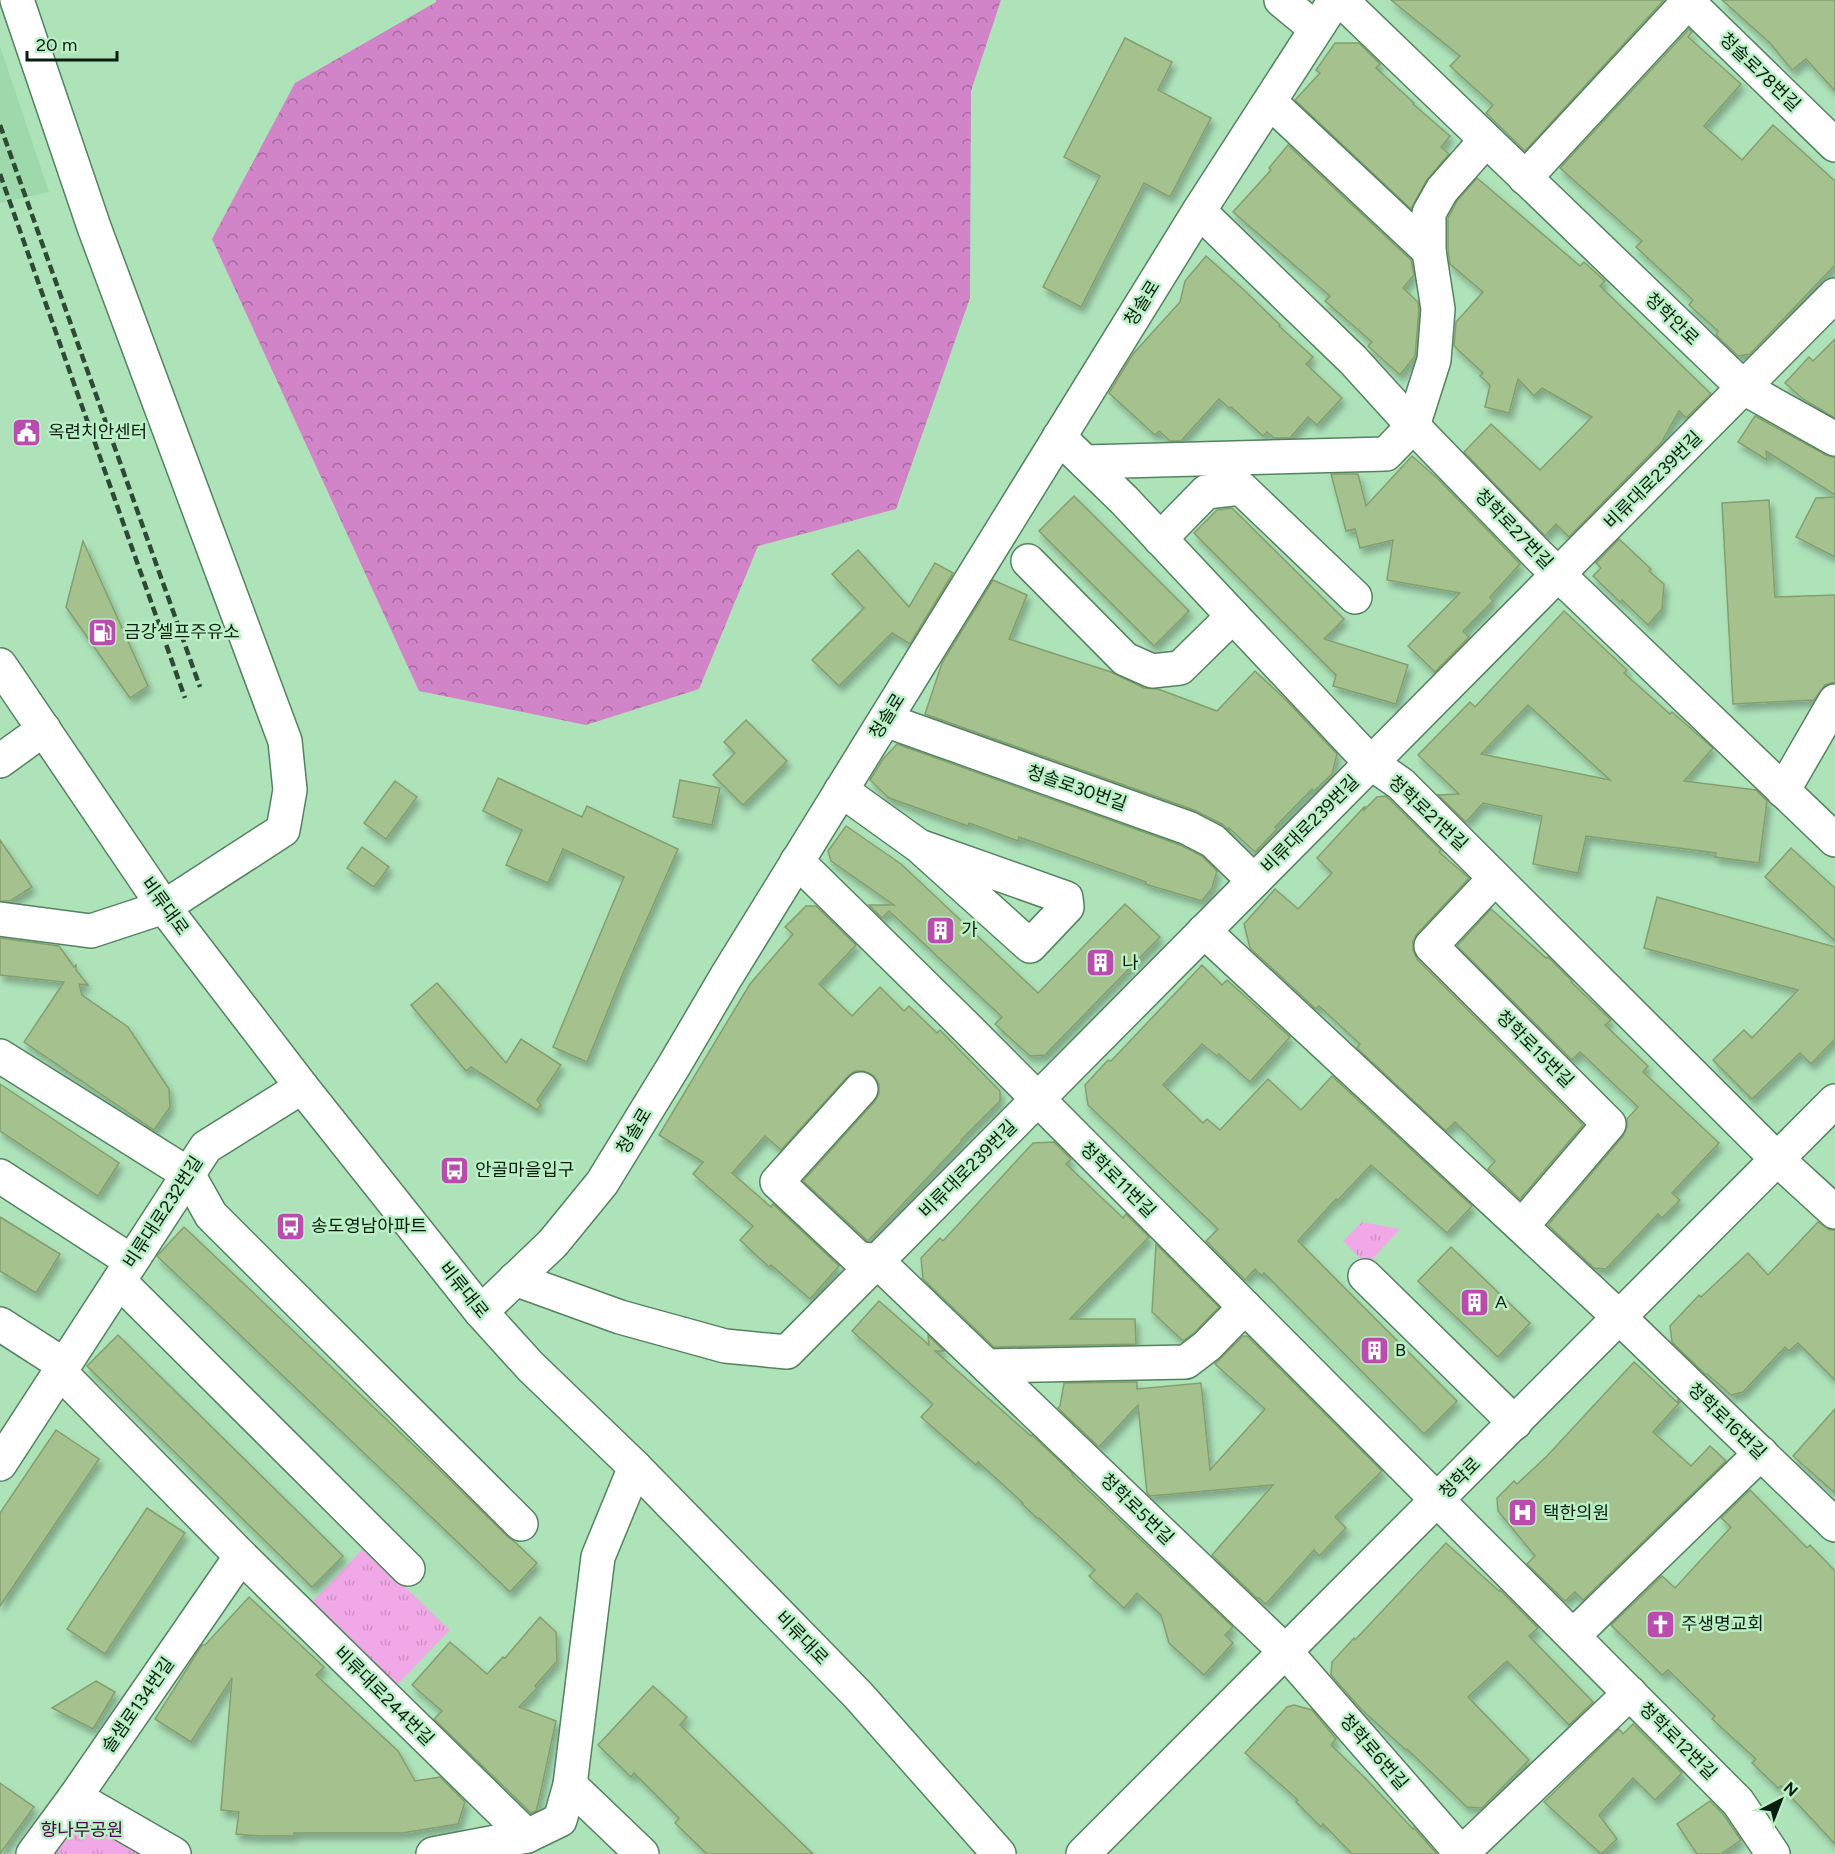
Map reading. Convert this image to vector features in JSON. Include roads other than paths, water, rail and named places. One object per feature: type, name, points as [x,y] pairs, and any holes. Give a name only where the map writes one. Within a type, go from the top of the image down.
[{"type":"street","points":[[0,919],[91,931],[164,907],[283,830],[290,790],[285,741],[94,227],[17,0]]},
{"type":"street","points":[[1281,0],[1316,29]]},
{"type":"street","name":"청솔로","points":[[481,1312],[553,1243],[602,1183],[797,861],[1199,211],[1335,0]]},
{"type":"street","name":"청학안로","points":[[1341,0],[1744,388],[1835,439]]},
{"type":"street","points":[[1525,178],[1687,1]]},
{"type":"street","name":"청솔로78번길","points":[[1687,1],[1835,145]]},
{"type":"street","points":[[1270,102],[1429,251]]},
{"type":"street","points":[[1085,462],[1386,454],[1413,426],[1434,360],[1438,309],[1429,251],[1429,213],[1442,190],[1486,140]]},
{"type":"street","name":"청학로27번길","points":[[1199,211],[1353,360],[1413,426],[1558,574],[1835,840]]},
{"type":"street","name":"비류대로239번길","points":[[515,1279],[620,1317],[725,1346],[787,1352],[1835,295]]},
{"type":"street","name":"청학로21번길","points":[[1059,437],[1160,539],[1371,763],[1401,784],[1777,1159],[1835,1212]]},
{"type":"street","points":[[1160,539],[1206,492],[1241,488],[1355,597]]},
{"type":"street","points":[[1028,561],[1125,659],[1152,671],[1180,668],[1233,616]]},
{"type":"street","name":"비류대로","points":[[0,665],[164,907],[302,1087],[481,1312],[531,1367],[634,1467],[858,1695],[999,1854]]},
{"type":"street","points":[[1783,791],[1835,700]]},
{"type":"street","name":"청솔로30번길","points":[[885,720],[1188,828],[1213,841],[1254,881]]},
{"type":"street","points":[[0,760],[44,729]]},
{"type":"street","points":[[841,790],[919,846]]},
{"type":"street","name":"청학로11번길","points":[[797,861],[1438,1501]]},
{"type":"street","name":"청학로15번길","points":[[1495,878],[1431,946],[1609,1124],[1522,1226]]},
{"type":"street","points":[[1204,931],[1620,1318]]},
{"type":"street","points":[[0,1056],[188,1174],[212,1215],[521,1524]]},
{"type":"street","name":"비류대로232번길","points":[[0,1464],[206,1147],[302,1087]]},
{"type":"street","points":[[861,1089],[777,1182],[858,1258],[877,1261]]},
{"type":"street","name":"청학로","points":[[1083,1854],[1835,1101]]},
{"type":"street","points":[[0,1176],[125,1271],[408,1569]]},
{"type":"street","name":"청학로5번길","points":[[877,1261],[1286,1652]]},
{"type":"street","points":[[1365,1276],[1515,1423]]},
{"type":"street","points":[[987,1366],[1186,1362],[1207,1346],[1245,1307]]},
{"type":"street","name":"청학로16번길","points":[[1620,1318],[1835,1525]]},
{"type":"street","points":[[0,1324],[62,1368],[241,1556]]},
{"type":"street","points":[[1573,1636],[1761,1454]]},
{"type":"street","points":[[433,1854],[526,1836],[560,1820],[570,1785],[598,1557],[634,1467]]},
{"type":"street","name":"청학로12번길","points":[[1438,1501],[1738,1803],[1773,1854]]},
{"type":"street","name":"솔샘로134번길","points":[[33,1854],[75,1797],[241,1556]]},
{"type":"street","name":"비류대로244번길","points":[[241,1556],[526,1836]]},
{"type":"street","name":"청학로6번길","points":[[1286,1652],[1462,1854],[1630,1693]]},
{"type":"street","points":[[570,1785],[642,1854]]},
{"type":"street","points":[[75,1797],[174,1854]]},
{"type":"railway","points":[[0,125],[200,687]]},
{"type":"railway","points":[[0,174],[185,698]]},
{"type":"place","name":"옥련치안센터","points":[[27,432]]},
{"type":"place","name":"금강셀프주유소","points":[[103,632]]},
{"type":"place","name":"가","points":[[940,930]]},
{"type":"place","name":"나","points":[[1101,963]]},
{"type":"place","name":"안골마을입구","points":[[454,1170]]},
{"type":"place","name":"송도영남아파트","points":[[290,1226]]},
{"type":"place","name":"A","points":[[1474,1302]]},
{"type":"place","name":"B","points":[[1374,1350]]},
{"type":"place","name":"택한의원","points":[[1522,1513]]},
{"type":"place","name":"주생명교회","points":[[1660,1624]]},
{"type":"park label","name":"향나무공원","points":[[82,1830]]}]
